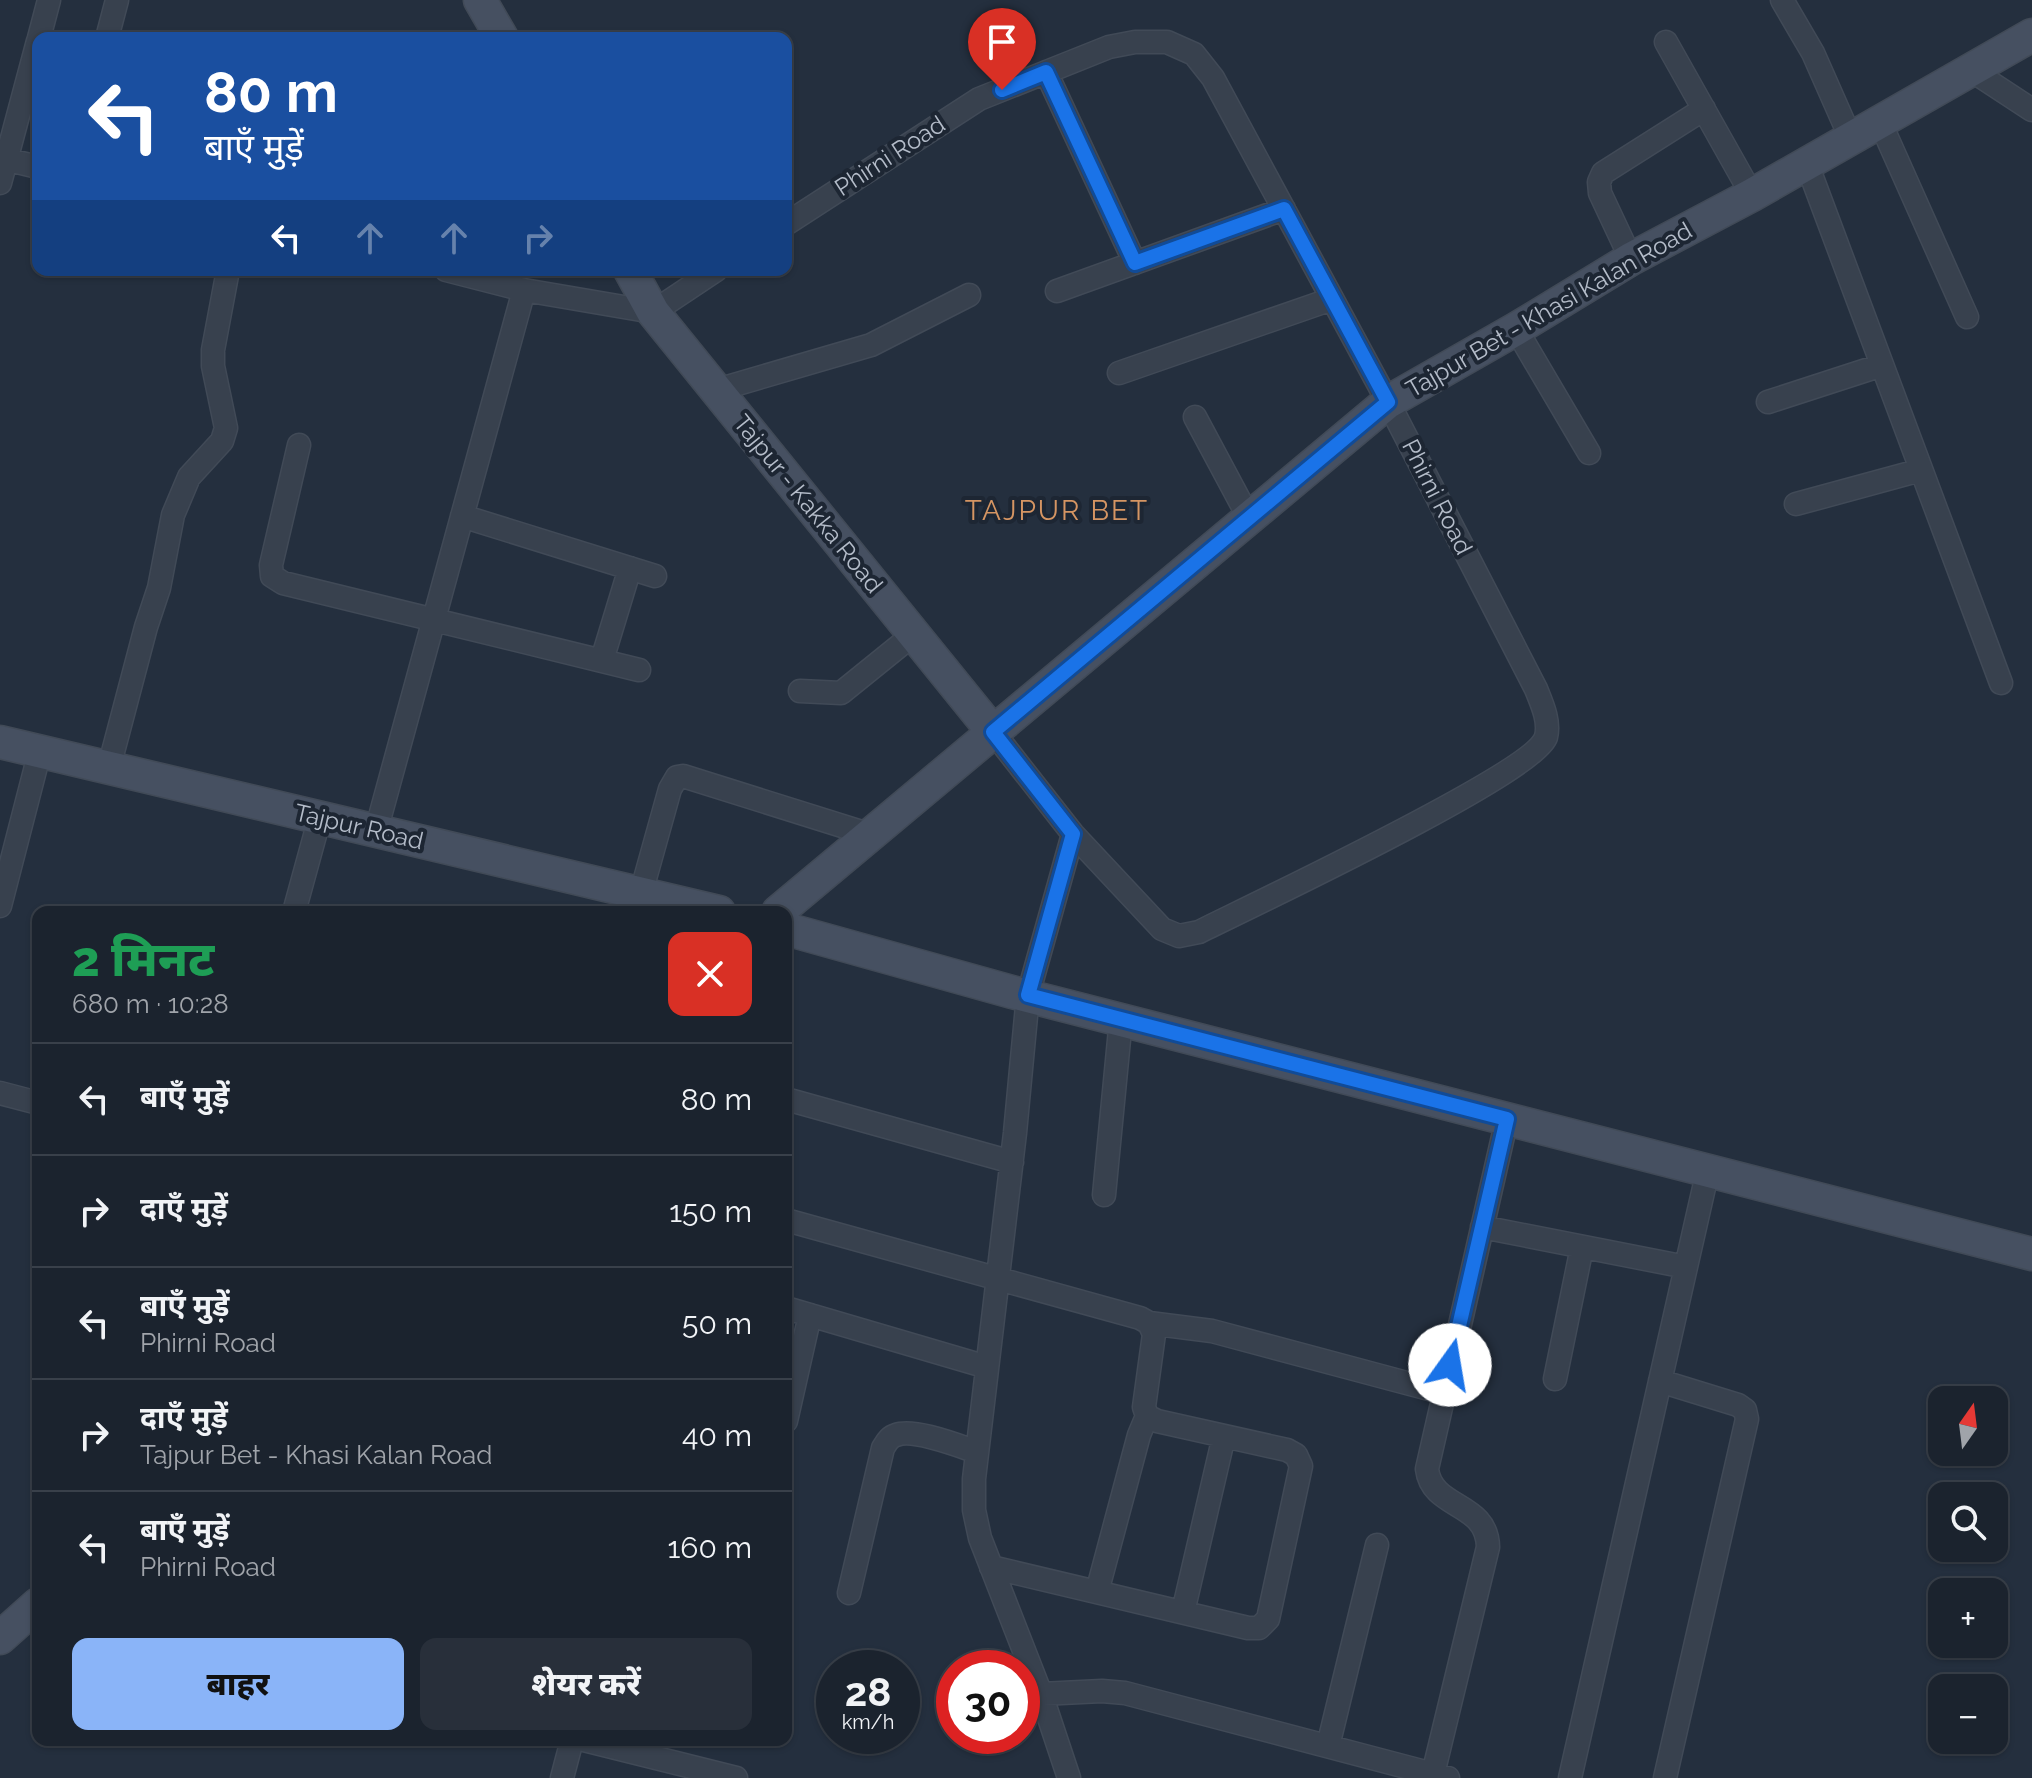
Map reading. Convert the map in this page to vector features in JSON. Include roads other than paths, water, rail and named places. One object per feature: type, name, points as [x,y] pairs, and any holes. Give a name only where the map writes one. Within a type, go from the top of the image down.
[{"type":"street","points":[[40,32],[49,0]]},
{"type":"street","points":[[109,32],[117,0]]},
{"type":"street","points":[[480,0],[499,32]]},
{"type":"street","points":[[1782,0],[1813,53],[1851,139]]},
{"type":"street","name":"Tajpur Bet - Khasi Kalan Road","points":[[785,906],[1388,402],[1631,259],[1752,195],[2032,35]]},
{"type":"street","name":"Phirni Road","points":[[792,220],[979,99],[1109,47],[1135,42],[1167,42],[1194,54],[1213,78],[1388,402],[1536,689],[1547,720],[1545,739],[1534,753],[1439,812],[1199,932],[1179,936],[1162,929],[1073,834],[993,732]]},
{"type":"street","points":[[1666,42],[1752,195]]},
{"type":"street","points":[[0,183],[3,158],[32,60]]},
{"type":"street","points":[[1971,70],[2032,110]]},
{"type":"street","points":[[1046,72],[1135,263]]},
{"type":"street","points":[[1631,259],[1600,193],[1599,182],[1603,173],[1704,109]]},
{"type":"street","points":[[1880,122],[1967,317]]},
{"type":"street","points":[[3,158],[32,165]]},
{"type":"street","points":[[1807,164],[2001,683]]},
{"type":"street","points":[[1057,291],[1284,209]]},
{"type":"street","points":[[109,767],[159,588],[173,515],[189,477],[222,441],[226,428],[213,366],[213,350],[227,276]]},
{"type":"street","points":[[469,276],[524,290],[653,312],[707,276]]},
{"type":"street","name":"Tajpur - Kakka Road","points":[[633,276],[653,312],[993,732]]},
{"type":"street","points":[[376,831],[524,290]]},
{"type":"street","points":[[717,390],[871,345],[969,295]]},
{"type":"street","points":[[1119,373],[1332,299]]},
{"type":"street","points":[[1516,329],[1589,453]]},
{"type":"street","points":[[1768,402],[1882,365]]},
{"type":"street","points":[[1195,417],[1249,518]]},
{"type":"street","points":[[299,445],[271,565],[272,576],[283,583],[639,670]]},
{"type":"street","points":[[1796,504],[1921,470]]},
{"type":"street","points":[[462,516],[655,576]]},
{"type":"street","points":[[602,660],[630,568]]},
{"type":"street","points":[[800,691],[841,693],[914,634]]},
{"type":"street","name":"Tajpur Road","points":[[0,742],[694,906]]},
{"type":"street","points":[[0,906],[40,751]]},
{"type":"street","points":[[641,893],[670,789],[677,777],[683,776],[871,835]]},
{"type":"street","points":[[296,906],[320,817]]},
{"type":"street","points":[[1069,1778],[1041,1694],[980,1538],[974,1510],[977,1452],[1012,1162],[1028,995],[1073,834]]},
{"type":"street","points":[[792,931],[1028,995],[2032,1254]]},
{"type":"street","points":[[1104,1195],[1121,1019]]},
{"type":"street","points":[[0,1093],[32,1101]]},
{"type":"street","points":[[792,1101],[1012,1162]]},
{"type":"street","points":[[1041,1694],[1125,1693],[1438,1777],[1488,1547],[1488,1534],[1482,1522],[1428,1482],[1427,1469],[1507,1119]]},
{"type":"street","points":[[1570,1778],[1708,1170]]},
{"type":"street","points":[[792,1222],[1149,1323],[1212,1331],[1444,1393]]},
{"type":"street","points":[[1482,1227],[1686,1267]]},
{"type":"street","points":[[1555,1379],[1582,1247]]},
{"type":"street","points":[[792,1310],[987,1367]]},
{"type":"street","points":[[792,1394],[810,1315]]},
{"type":"street","points":[[1097,1592],[1139,1435],[1147,1416],[1144,1407],[1154,1334],[1149,1323]]},
{"type":"street","points":[[1660,1381],[1738,1405],[1745,1410],[1747,1419],[1665,1778]]},
{"type":"street","points":[[991,1567],[1248,1628],[1259,1628],[1268,1619],[1301,1466],[1296,1455],[1287,1450],[1157,1421],[1147,1416]]},
{"type":"street","points":[[849,1593],[883,1448],[891,1437],[901,1433],[917,1435],[977,1452]]},
{"type":"street","points":[[1183,1612],[1224,1436]]},
{"type":"street","points":[[1328,1746],[1377,1545]]},
{"type":"street","points":[[0,1638],[32,1609]]},
{"type":"street","points":[[562,1778],[570,1746]]},
{"type":"street","points":[[638,1747],[657,1768],[736,1778]]},
{"type":"district","name":"TAJPUR BET","points":[[1057,510]]}]
